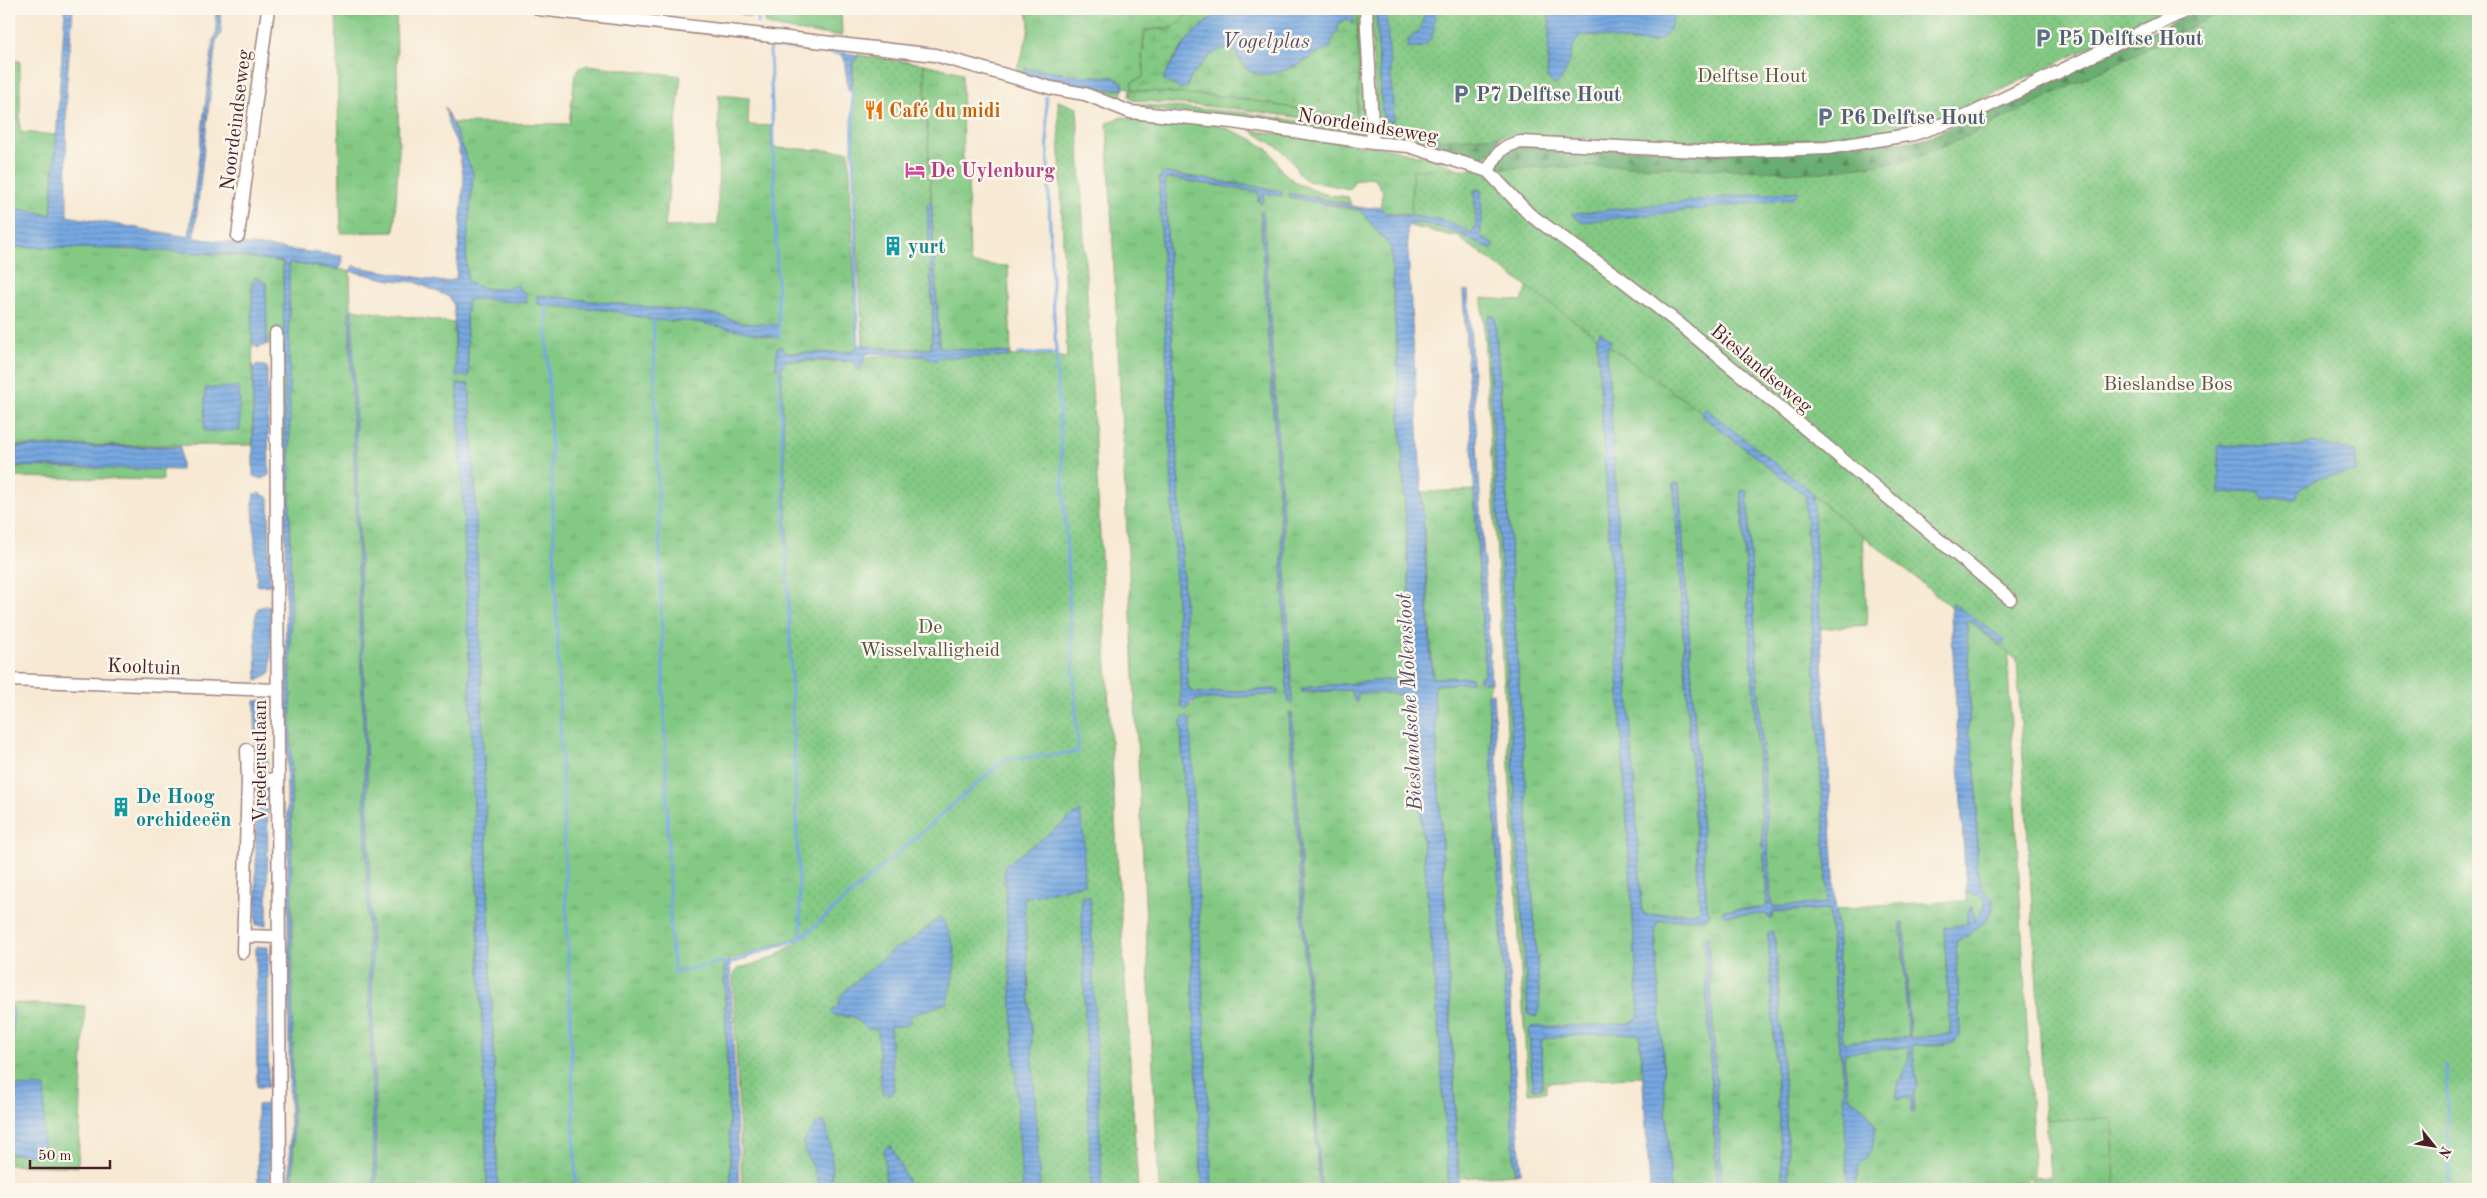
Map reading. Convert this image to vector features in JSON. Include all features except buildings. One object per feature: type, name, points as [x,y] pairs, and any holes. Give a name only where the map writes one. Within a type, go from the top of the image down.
[{"type":"street","name":"Noordeindseweg","points":[[238,236],[268,9]]},
{"type":"street","name":"Noordeindseweg","points":[[539,9],[936,55],[1051,88],[1085,94],[1130,112],[1232,122],[1420,149],[1488,170]]},
{"type":"street","points":[[1366,9],[1373,143]]},
{"type":"street","points":[[1488,170],[1499,150],[1508,144],[1521,142],[1717,152],[1827,148],[1914,134],[1967,116],[2189,9]]},
{"type":"street","name":"Bieslandseweg","points":[[1488,170],[1529,214],[1621,279],[1682,326],[2010,599]]},
{"type":"street","name":"Vrederustlaan","points":[[276,333],[280,1189]]},
{"type":"street","name":"Kooltuin","points":[[9,680],[278,690]]},
{"type":"street","points":[[243,952],[248,779],[246,750]]},
{"type":"street","points":[[248,779],[278,780]]},
{"type":"street","points":[[244,936],[279,937]]},
{"type":"green space","points":[[336,9],[396,9],[399,151],[394,232],[341,233]]},
{"type":"green space","points":[[711,9],[841,9],[842,36],[803,32],[766,25],[761,10],[749,17],[730,10]]},
{"type":"green space","points":[[1025,9],[1193,9],[1173,28],[1145,30],[1142,56],[1144,72],[1142,78],[1132,82],[1132,90],[1231,97],[1356,119],[1359,78],[1357,9],[1363,9],[1366,127],[1239,109],[1132,100],[1129,97],[1130,88],[1124,87],[1121,97],[1111,99],[1022,75],[1024,73],[1016,71],[1028,31],[1028,16]],"holes":[[[1026,68],[1074,75],[1113,77],[1123,82],[1123,89],[1086,88],[1025,73]]]},
{"type":"green space","points":[[1193,9],[1217,9],[1184,45],[1164,78],[1175,86],[1187,88],[1192,76],[1203,62],[1209,56],[1223,49],[1232,51],[1247,69],[1257,73],[1282,71],[1308,60],[1328,45],[1336,34],[1340,22],[1348,18],[1351,23],[1353,13],[1357,9],[1359,78],[1356,119],[1231,97],[1132,90],[1132,82],[1142,78],[1144,72],[1142,56],[1145,30],[1173,28]]},
{"type":"green space","points":[[1370,9],[1376,9],[1382,114],[1388,122],[1388,127],[1377,127]]},
{"type":"green space","name":"Delftse Hout","points":[[1379,9],[2169,9],[1956,112],[1896,128],[1790,141],[1634,141],[1518,135],[1392,142],[1382,82]]},
{"type":"green space","points":[[2201,9],[2309,9],[1906,174],[1501,173],[1498,164],[1503,154],[1519,146],[1605,150],[1910,141],[1929,137]]},
{"type":"green space","name":"Bieslandse Bos","points":[[2228,9],[2478,9],[2478,1189],[2115,1189],[2112,1118],[2045,1120],[2017,660],[1783,471],[1458,237],[1410,226],[1413,170],[1632,166],[1815,173],[1904,161],[1957,141]]},
{"type":"green space","points":[[859,55],[924,64],[931,200],[927,205],[933,316],[931,347],[928,349],[871,348],[863,344],[852,150],[853,63]]},
{"type":"green space","points":[[9,60],[20,61],[20,132],[57,135],[51,215],[9,207]]},
{"type":"green space","points":[[924,64],[962,73],[963,166],[968,179],[970,261],[972,264],[1008,266],[1011,355],[1010,368],[995,369],[1010,355],[1009,353],[942,348],[939,345]]},
{"type":"green space","points":[[588,65],[681,76],[665,227],[718,225],[719,95],[749,98],[748,125],[771,126],[772,148],[849,151],[857,347],[850,352],[779,359],[782,370],[795,816],[804,925],[797,938],[730,960],[724,969],[731,1189],[498,1189],[474,463],[469,384],[457,384],[469,630],[487,1189],[293,1189],[288,263],[350,271],[351,309],[454,323],[456,376],[469,375],[466,318],[468,300],[526,293],[520,290],[518,285],[492,289],[478,287],[467,280],[466,258],[473,173],[452,123],[569,124],[575,74],[579,68]],"holes":[[[537,295],[714,314],[742,323],[777,325],[778,337],[697,322],[653,320],[607,310],[546,306]]]},
{"type":"green space","name":"De Wisselvalligheid","points":[[1058,101],[1077,108],[1117,854],[1138,1189],[742,1189],[733,976],[737,969],[773,958],[801,939],[781,361],[860,361],[870,356],[1054,356],[1067,358]]},
{"type":"green space","points":[[1132,104],[1239,112],[1367,132],[1363,135],[1132,107]]},
{"type":"green space","points":[[1935,109],[1936,118],[1933,123],[1908,130],[1769,146],[1721,144],[1721,138]]},
{"type":"green space","points":[[1122,117],[1219,125],[1252,139],[1270,151],[1282,171],[1298,184],[1324,194],[1348,197],[1351,204],[1289,193],[1323,204],[1360,210],[1391,248],[1414,670],[1409,678],[1301,688],[1303,692],[1351,690],[1355,702],[1358,692],[1402,694],[1408,697],[1412,711],[1440,1046],[1449,1189],[1321,1189],[1292,713],[1289,713],[1319,1189],[1212,1189],[1188,717],[1181,722],[1202,1189],[1159,1189],[1107,123]],"holes":[[[1167,173],[1281,191],[1281,196],[1264,193],[1258,201],[1259,192],[1169,178],[1165,181],[1188,687],[1192,692],[1199,693],[1277,689],[1277,694],[1196,700],[1189,707],[1182,708],[1159,181],[1159,178]],[[1260,211],[1263,211],[1284,534],[1291,703],[1287,692],[1281,534]]]},
{"type":"green space","points":[[1250,130],[1392,149],[1430,158],[1480,177],[1474,231],[1399,213],[1386,213],[1380,207],[1383,191],[1374,178],[1368,177],[1355,181],[1350,189],[1308,181],[1301,176],[1290,158],[1279,148]]},
{"type":"green space","points":[[1501,131],[1493,151],[1485,158],[1475,161],[1420,144],[1418,136]]},
{"type":"green space","points":[[1533,230],[1544,230],[1556,237],[1657,311],[2001,595],[2010,636],[2008,670],[2035,1178],[2050,1177],[2046,1119],[2113,1112],[2117,1189],[2034,1189],[2029,1174],[2028,1189],[1854,1189],[1859,1166],[1872,1149],[1876,1127],[1865,1109],[1848,1096],[1844,1056],[1846,1052],[1906,1047],[1909,1049],[1908,1062],[1898,1085],[1897,1098],[1905,1097],[1912,1100],[1911,1111],[1914,1113],[1913,1097],[1917,1083],[1912,1046],[1954,1043],[1960,1036],[1956,941],[1969,935],[1985,921],[1992,912],[1993,906],[1992,899],[1982,888],[1977,871],[1977,794],[1972,742],[1968,732],[1970,706],[1967,623],[1970,621],[2003,645],[2005,640],[1953,603],[1954,595],[1942,594],[1863,534],[1867,625],[1819,629],[1813,493],[1705,408],[1701,415],[1805,494],[1828,903],[1774,907],[1771,902],[1747,492],[1743,490],[1741,491],[1767,905],[1762,908],[1724,910],[1722,913],[1725,915],[1766,914],[1771,920],[1773,912],[1829,908],[1839,1051],[1842,1059],[1848,1189],[1790,1189],[1776,943],[1771,930],[1768,933],[1783,1189],[1722,1189],[1708,936],[1704,938],[1717,1189],[1671,1189],[1655,928],[1659,921],[1707,918],[1710,914],[1707,908],[1679,483],[1674,483],[1700,910],[1698,912],[1644,915],[1642,908],[1607,351],[1611,340],[1600,331],[1597,339],[1639,1015],[1634,1022],[1625,1024],[1532,1027],[1529,1031],[1533,1089],[1542,1088],[1541,1042],[1544,1038],[1610,1033],[1637,1034],[1640,1037],[1642,1076],[1546,1083],[1546,1092],[1528,1093],[1482,298],[1522,301],[1531,279],[1500,255],[1514,240]],"holes":[[[1490,314],[1495,317],[1540,1009],[1536,1017],[1528,1014],[1488,346],[1487,320]]]},
{"type":"green space","points":[[12,247],[182,252],[283,262],[286,499],[280,499],[272,345],[267,344],[266,283],[256,277],[252,283],[253,445],[17,446],[15,466],[162,469],[163,480],[9,477],[9,301]]},
{"type":"green space","points":[[1474,490],[1485,674],[1479,677],[1483,682],[1491,682],[1488,694],[1515,1174],[1459,1178],[1434,689],[1436,685],[1471,682],[1433,679],[1422,492]]},
{"type":"green space","points":[[1966,892],[1984,897],[1986,905],[1974,921],[1973,912],[1967,913],[1968,924],[1944,927],[1950,1034],[1910,1038],[1904,923],[1901,922],[1908,1037],[1843,1043],[1836,910],[1875,905],[1966,901]]},
{"type":"green space","points":[[9,1003],[85,1006],[78,1167],[9,1165]]},
{"type":"water","points":[[65,9],[73,9],[66,90],[67,216],[189,237],[213,41],[217,32],[215,9],[220,9],[221,34],[216,41],[194,238],[342,256],[343,262],[339,269],[289,263],[293,1189],[290,1189],[283,262],[224,254],[127,249],[12,247],[10,254],[9,301],[9,207],[51,215]]},
{"type":"water","name":"Vogelplas","points":[[1217,9],[1355,9],[1353,13],[1354,23],[1351,24],[1348,18],[1340,22],[1337,33],[1331,41],[1332,46],[1283,71],[1266,74],[1251,72],[1234,52],[1226,49],[1209,56],[1189,79],[1187,88],[1178,88],[1163,79],[1188,40]]},
{"type":"water","points":[[1376,9],[1386,9],[1394,120],[1391,122],[1384,118],[1382,114]]},
{"type":"water","points":[[1426,9],[1435,9],[1432,37],[1424,46],[1408,48],[1408,40],[1420,30]]},
{"type":"water","points":[[1550,9],[1674,9],[1671,27],[1663,37],[1652,42],[1579,36],[1563,77],[1554,85],[1547,78]]},
{"type":"water","points":[[838,52],[859,55],[853,63],[852,91],[848,89],[844,58]]},
{"type":"water","points":[[1025,68],[1074,75],[1113,77],[1123,82],[1123,89],[1085,87],[1061,82],[1024,73]]},
{"type":"water","points":[[445,107],[473,173],[466,258],[467,280],[478,287],[492,289],[518,285],[520,290],[527,293],[527,303],[468,300],[466,318],[469,376],[456,376],[454,305],[449,297],[415,282],[390,280],[350,271],[353,266],[444,282],[456,279],[464,180],[458,146],[449,127]]},
{"type":"water","points":[[1167,173],[1282,191],[1281,196],[1264,193],[1263,202],[1260,204],[1258,192],[1169,178],[1165,181],[1188,687],[1192,692],[1199,693],[1277,689],[1279,691],[1277,694],[1196,700],[1191,702],[1186,710],[1181,705],[1159,181],[1161,174]]},
{"type":"water","points":[[1481,189],[1482,219],[1480,236],[1495,246],[1491,250],[1451,231],[1427,224],[1416,223],[1408,225],[1407,234],[1432,678],[1470,677],[1472,679],[1471,682],[1436,685],[1434,689],[1459,1189],[1449,1189],[1440,1046],[1412,711],[1408,698],[1402,694],[1358,693],[1357,702],[1355,702],[1351,690],[1302,692],[1301,688],[1408,678],[1414,670],[1391,248],[1360,210],[1289,197],[1289,193],[1363,208],[1380,207],[1386,213],[1442,220],[1472,233],[1476,224],[1474,190]]},
{"type":"water","points":[[1799,191],[1792,199],[1581,222],[1571,214],[1726,197]]},
{"type":"water","points":[[931,200],[939,345],[942,348],[1009,353],[1008,357],[942,357],[937,361],[923,356],[870,353],[865,356],[860,371],[856,369],[855,362],[851,361],[786,360],[781,368],[776,368],[777,347],[782,347],[787,353],[850,352],[863,344],[870,347],[895,349],[928,349],[931,347],[933,316],[927,205]]},
{"type":"water","points":[[1260,210],[1263,211],[1284,534],[1292,703],[1288,703],[1287,692],[1281,534]]},
{"type":"water","points":[[256,277],[266,283],[267,344],[258,348],[252,344],[252,283]]},
{"type":"water","points":[[1468,290],[1491,682],[1483,682],[1478,679],[1485,674],[1463,291]]},
{"type":"water","points":[[537,295],[714,314],[742,323],[778,325],[778,338],[697,322],[653,320],[607,310],[546,306],[537,304]]},
{"type":"water","points":[[349,311],[352,311],[369,836],[377,1189],[374,1189],[363,723]]},
{"type":"water","points":[[1490,314],[1495,317],[1498,356],[1540,1009],[1536,1017],[1528,1014],[1488,346],[1487,320]]},
{"type":"water","points":[[1600,331],[1611,340],[1607,351],[1642,908],[1644,915],[1698,912],[1700,909],[1674,483],[1679,483],[1707,908],[1710,914],[1707,918],[1659,921],[1655,928],[1671,1189],[1650,1189],[1640,1037],[1637,1034],[1610,1033],[1544,1038],[1541,1042],[1542,1088],[1533,1089],[1529,1031],[1532,1027],[1625,1024],[1634,1022],[1639,1015],[1597,339]]},
{"type":"water","points":[[257,364],[267,367],[269,475],[262,479],[253,476],[253,368]]},
{"type":"water","points":[[457,384],[469,384],[474,463],[498,1189],[487,1189],[484,1068]]},
{"type":"water","points":[[239,387],[240,431],[204,431],[205,388]]},
{"type":"water","points":[[1705,408],[1813,493],[1843,1043],[1908,1037],[1901,922],[1904,922],[1910,1038],[1950,1034],[1944,927],[1967,924],[1967,913],[1970,907],[1972,907],[1974,921],[1986,905],[1983,897],[1966,892],[1951,615],[1953,603],[2005,640],[2003,646],[1970,621],[1967,623],[1970,706],[1968,732],[1972,742],[1977,794],[1977,871],[1982,888],[1992,899],[1993,906],[1992,912],[1985,921],[1969,935],[1956,941],[1960,1036],[1954,1043],[1912,1046],[1917,1084],[1913,1097],[1914,1113],[1911,1112],[1911,1100],[1905,1097],[1897,1099],[1898,1086],[1908,1062],[1909,1049],[1906,1047],[1846,1053],[1844,1056],[1848,1096],[1865,1109],[1876,1127],[1872,1149],[1859,1166],[1854,1189],[1848,1189],[1842,1059],[1839,1051],[1829,909],[1773,912],[1771,920],[1766,914],[1724,915],[1722,913],[1723,910],[1762,908],[1767,905],[1741,491],[1743,490],[1747,492],[1771,902],[1774,907],[1827,903],[1828,900],[1805,495],[1701,415]]},
{"type":"water","points":[[2313,442],[2355,452],[2356,472],[2320,478],[2300,489],[2296,498],[2263,500],[2258,491],[2219,494],[2218,445],[2302,446]]},
{"type":"water","points":[[17,446],[181,447],[181,470],[14,466]]},
{"type":"water","points":[[259,493],[269,498],[270,585],[260,586],[257,585],[253,503],[254,494]]},
{"type":"water","points":[[271,607],[271,673],[257,680],[255,619],[258,608]]},
{"type":"water","points":[[1488,693],[1493,693],[1521,1173],[1515,1174]]},
{"type":"water","points":[[261,700],[266,705],[267,769],[256,768],[255,701]]},
{"type":"water","points":[[1289,712],[1292,713],[1321,1189],[1319,1189]]},
{"type":"water","points":[[1184,717],[1188,717],[1190,720],[1212,1189],[1202,1189],[1181,721]]},
{"type":"water","points":[[256,788],[268,789],[267,925],[256,925]]},
{"type":"water","points":[[1080,811],[1084,841],[1084,884],[1024,898],[1040,1189],[1022,1189],[1004,866]]},
{"type":"water","points":[[1090,896],[1102,1189],[1091,1189],[1081,897]]},
{"type":"water","points":[[941,917],[952,940],[955,959],[947,1003],[909,1016],[910,1022],[906,1026],[890,1026],[894,1093],[883,1095],[878,1031],[876,1029],[868,1029],[853,1017],[834,1015],[831,1012],[839,1004],[840,997],[848,988],[894,949],[908,943]]},
{"type":"water","points":[[1771,930],[1776,943],[1790,1189],[1783,1189],[1768,933]]},
{"type":"water","points":[[1708,936],[1722,1189],[1717,1189],[1704,937]]},
{"type":"water","points":[[256,947],[268,947],[268,1087],[257,1087]]},
{"type":"water","points":[[730,960],[739,1189],[731,1189],[724,969]]},
{"type":"water","points":[[9,1008],[14,1008],[11,1080],[9,1080]]},
{"type":"water","points":[[9,1086],[45,1087],[43,1155],[9,1154]]},
{"type":"water","points":[[270,1104],[270,1189],[258,1189],[257,1105]]},
{"type":"water","points":[[824,1121],[832,1155],[832,1172],[830,1189],[818,1189],[817,1177],[806,1154],[803,1142],[817,1123]]},
{"type":"water","points":[[891,1145],[911,1189],[886,1189],[884,1150]]},
{"type":"waterway","points":[[758,9],[758,23]]},
{"type":"waterway","points":[[779,338],[770,46],[842,54]]},
{"type":"waterway","points":[[852,89],[858,347]]},
{"type":"waterway","points":[[653,320],[671,944],[675,973],[720,962],[728,964],[801,938],[1004,760],[1078,752],[1051,262],[1046,97]]},
{"type":"waterway","points":[[546,306],[576,1189]]},
{"type":"waterway","points":[[1018,354],[1057,353]]},
{"type":"waterway","points":[[779,364],[801,938]]},
{"type":"waterway","points":[[2446,1065],[2450,1189]]},
{"type":"place","name":"P5 Delftse Hout","points":[[2043,38]]},
{"type":"place","name":"P7 Delftse Hout","points":[[1461,94]]},
{"type":"place","name":"Café du midi","points":[[874,110]]},
{"type":"place","name":"P6 Delftse Hout","points":[[1825,117]]},
{"type":"place","name":"De Uylenburg","points":[[915,170]]},
{"type":"place","name":"yurt","points":[[893,246]]},
{"type":"place","name":"De Hoog orchideeën","points":[[121,807]]},
{"type":"water label","name":"Bieslandsche Molensloot","points":[[1409,702]]}]
